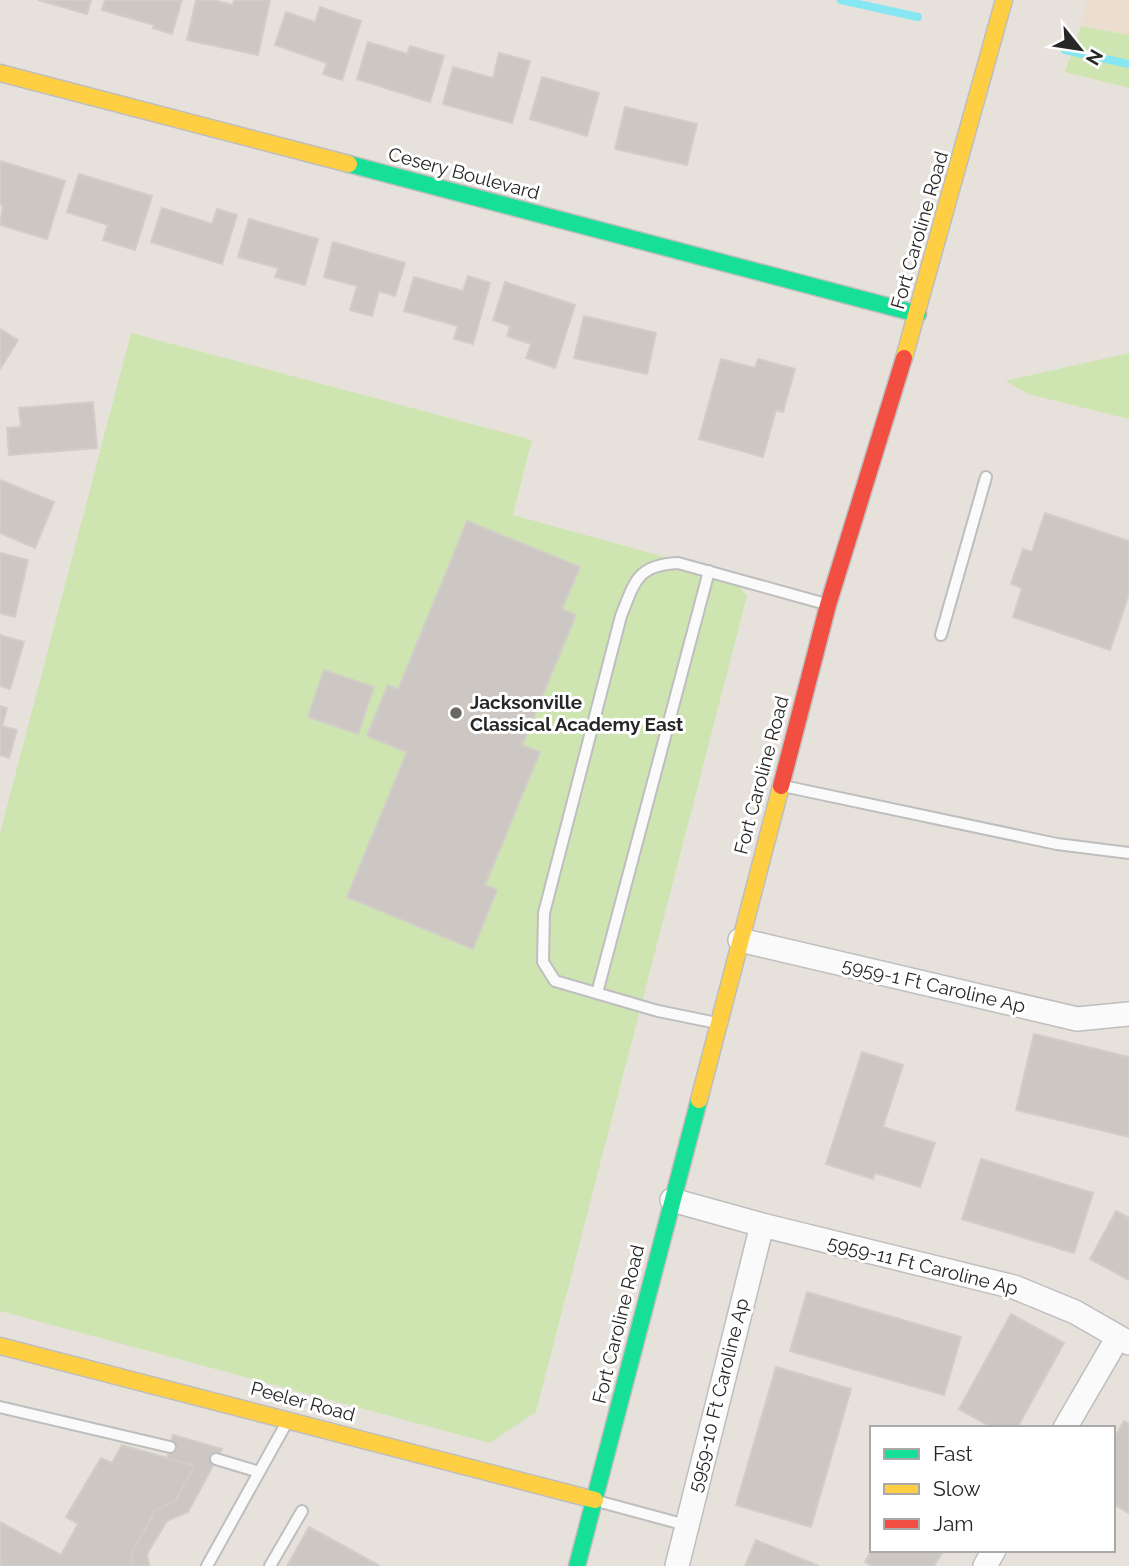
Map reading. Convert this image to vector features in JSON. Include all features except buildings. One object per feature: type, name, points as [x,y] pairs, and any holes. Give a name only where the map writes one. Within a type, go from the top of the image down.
[{"type":"street","name":"Fort Caroline Road","points":[[577,1566],[828,605],[918,314],[1004,0]]},
{"type":"street","name":"Cesery Boulevard","points":[[0,73],[918,314]]},
{"type":"street","name":"5959-1 Ft Caroline Ap","points":[[740,940],[1077,1019],[1129,1014]]},
{"type":"street","name":"5959-11 Ft Caroline Ap","points":[[672,1200],[1014,1287],[1075,1311],[1124,1340]]},
{"type":"street","name":"5959-10 Ft Caroline Ap","points":[[677,1566],[762,1225]]},
{"type":"street","points":[[1066,1426],[1124,1340]]},
{"type":"street","name":"Peeler Road","points":[[0,1346],[595,1500]]},
{"type":"lane","points":[[940,635],[986,477]]},
{"type":"lane","points":[[718,1023],[658,1011],[555,981],[543,962],[544,914],[621,616],[632,587],[643,571],[659,564],[678,563],[828,605]]},
{"type":"lane","points":[[597,993],[709,571]]},
{"type":"lane","points":[[780,785],[1057,844],[1129,853]]},
{"type":"lane","points":[[0,1407],[170,1447]]},
{"type":"lane","points":[[207,1566],[289,1419]]},
{"type":"lane","points":[[216,1459],[259,1472]]},
{"type":"lane","points":[[595,1500],[686,1525]]},
{"type":"lane","points":[[270,1566],[302,1511]]},
{"type":"shaded area","points":[[1087,0],[1129,0],[1129,35],[1081,26]]},
{"type":"green space","points":[[1081,26],[1129,35],[1129,88],[1065,72]]},
{"type":"green space","points":[[131,333],[532,440],[513,515],[730,575],[747,596],[536,1412],[490,1443],[0,1311],[0,833]]},
{"type":"green space","points":[[1129,353],[1129,419],[1028,394],[1005,381]]},
{"type":"waterway","points":[[841,0],[918,17]]},
{"type":"waterway","points":[[1065,50],[1129,64]]},
{"type":"traffic: fast","points":[[349,164],[918,314]]},
{"type":"traffic: fast","points":[[577,1566],[699,1100]]},
{"type":"traffic: slow","points":[[904,358],[1004,0]]},
{"type":"traffic: slow","points":[[0,73],[349,164]]},
{"type":"traffic: slow","points":[[699,1100],[781,786]]},
{"type":"traffic: slow","points":[[0,1346],[595,1500]]},
{"type":"traffic: jam","points":[[781,786],[828,605],[904,358]]},
{"type":"place","name":"Jacksonville Classical Academy East","points":[[456,713]]}]
